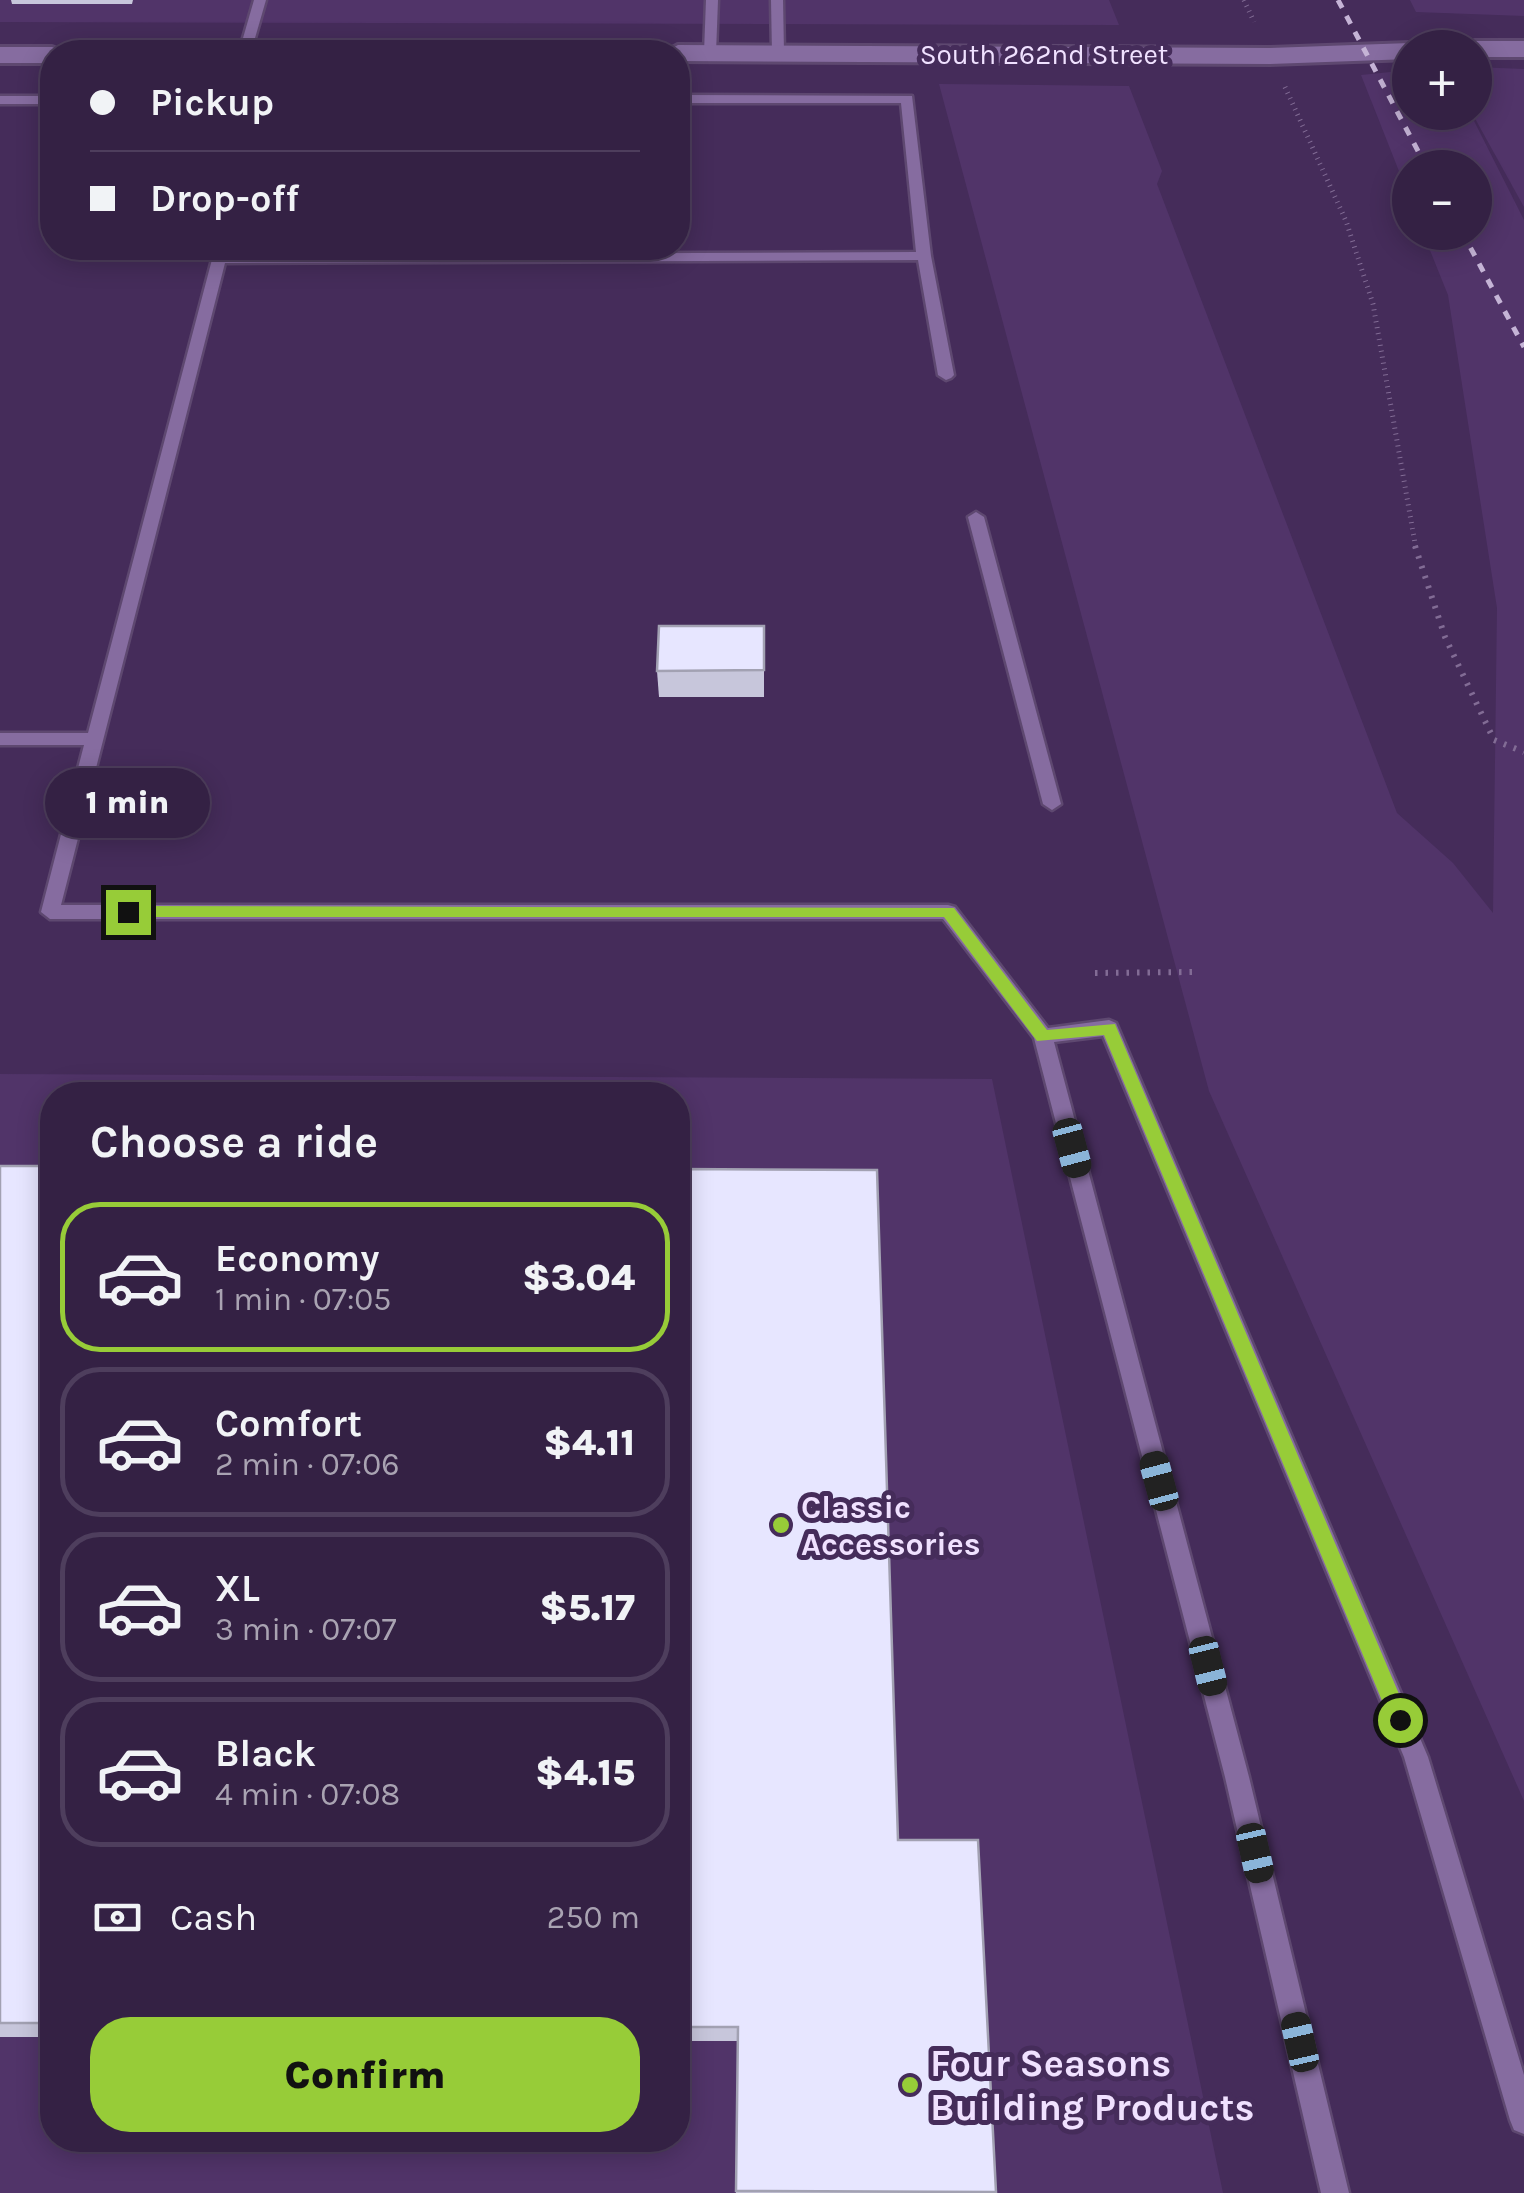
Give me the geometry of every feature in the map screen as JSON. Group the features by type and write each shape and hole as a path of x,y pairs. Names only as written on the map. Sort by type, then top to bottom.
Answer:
{"street":[{"path":"1492,49 1524,49"},
{"name":"South 262nd Street","path":"690,54 1270,56 1392,52"},
{"path":"0,55 40,55"}],"lane":[{"path":"248,40 260,0"},
{"path":"710,53 712,0"},
{"path":"777,0 778,53"},
{"path":"690,99 907,98 924,256 946,375"},
{"path":"0,100 40,100"},
{"path":"690,255 924,256"},
{"path":"218,260 50,912 948,912 1043,1036 1237,1778 1336,2193"},
{"path":"976,517 1052,804"},
{"path":"0,738 95,738"},
{"path":"1043,1036 1109,1028 1416,1757 1524,2120"}],"path":[{"path":"1244,0 1330,177 1360,258 1374,309 1412,532 1444,636 1494,740 1524,752"},
{"path":"1094,973 1192,972"}],"shaded area":[{"path":"0,0 1109,0 1119,25 0,22"},
{"path":"1410,0 1524,0 1524,16 1416,12"},
{"path":"1492,68 1524,69 1524,207 1481,130 1492,130"},
{"path":"1392,72 1392,130 1479,130 1489,150 1392,150 1392,153 1361,75"},
{"path":"939,84 1129,86 1162,171 1157,184 1397,813 1453,863 1493,913 1497,608 1448,295 1430,250 1492,250 1492,157 1524,220 1524,1801 1209,1091"},
{"path":"0,1074 992,1079 1223,2193 0,2193"}],"building":[{"path":"659,626 764,626 764,670 657,671"},
{"path":"0,1166 40,1166 40,2023 0,2023"},
{"name":"Classic Accessories","path":"690,1169 877,1170 898,1840 978,1840 996,2192 736,2191 738,2027 690,2027"}],"railway":[{"path":"1338,0 1417,150"},
{"path":"1472,250 1524,347"}],"place":[{"name":"Classic Accessories","path":"781,1525"},
{"name":"Four Seasons Building Products","path":"910,2085"}],"route":[{"path":"128,912 948,912 1043,1036 1109,1028 1400,1720"}]}
